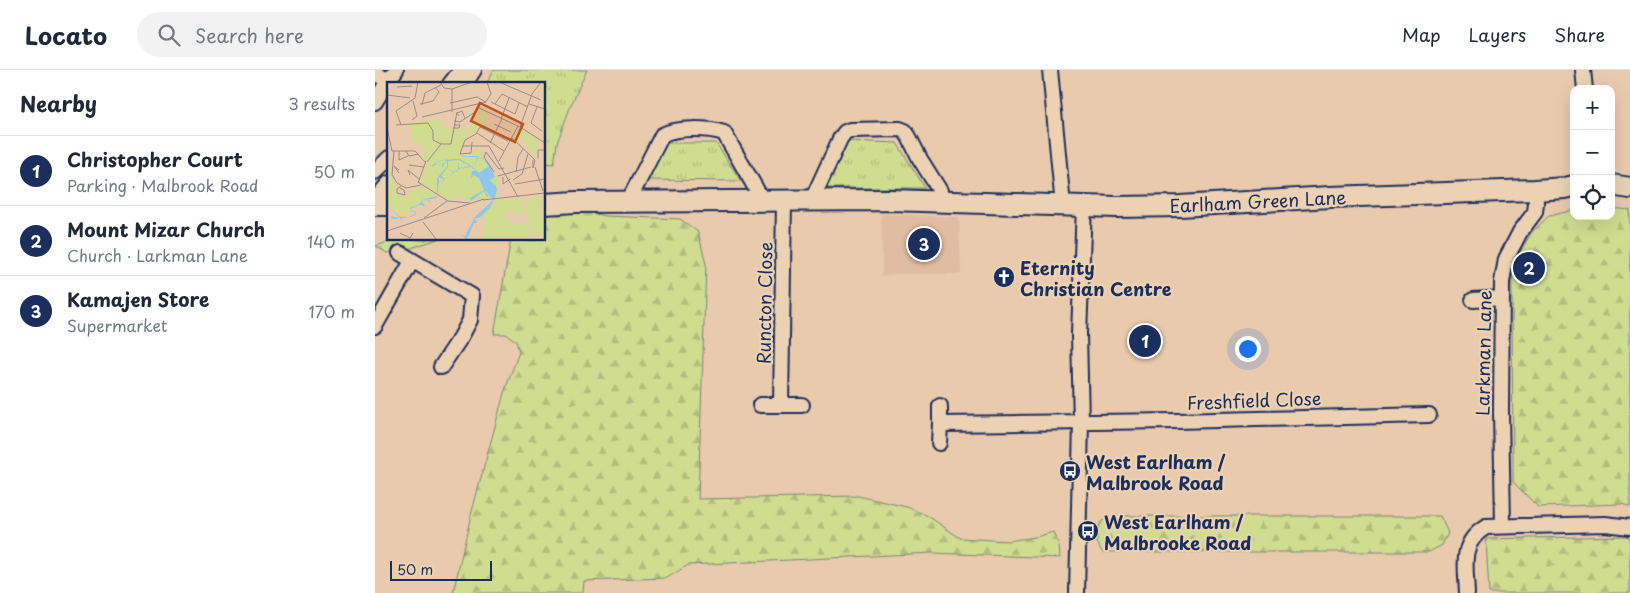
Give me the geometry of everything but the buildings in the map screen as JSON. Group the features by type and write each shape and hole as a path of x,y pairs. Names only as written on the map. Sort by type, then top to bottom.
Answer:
{"street":[{"path":"452,82 461,70"},
{"path":"466,82 474,70"},
{"path":"1050,70 1063,206"},
{"path":"1583,70 1585,85"},
{"path":"375,73 392,76"},
{"path":"375,102 387,84"},
{"path":"812,200 845,132 850,130 900,129 905,131 909,137 940,191 941,201"},
{"path":"628,202 662,135 669,131 694,130 717,130 724,133 763,201"},
{"path":"375,172 387,160"},
{"path":"375,199 387,185"},
{"path":"1615,186 1630,188"},
{"name":"Earlham Green Lane","path":"545,204 812,200 941,201 1063,206 1180,206 1331,197 1535,190 1570,187"},
{"name":"Larkman Lane","path":"1503,525 1502,298 1506,259 1520,232 1535,212 1535,190"},
{"name":"Runcton Close","path":"781,405 783,201"},
{"path":"1077,593 1081,423 1079,334 1084,206"},
{"path":"400,253 472,296 470,320 441,367"},
{"path":"375,326 413,261"},
{"path":"1473,300 1502,298"},
{"path":"760,405 802,405"},
{"path":"939,443 940,406"},
{"name":"Freshfield Close","path":"939,424 1081,423 1429,414"},
{"path":"1467,593 1466,551 1473,536 1485,527 1503,525 1605,524 1630,527"}],"shaded area":[{"path":"881,214 959,217 961,274 895,274 882,276"}],"green space":[{"path":"494,70 587,70 557,143 554,164 545,163 545,82 487,82"},
{"path":"846,141 897,143 925,188 825,188"},
{"path":"665,143 716,143 741,181 643,180"},
{"path":"1615,208 1630,210 1630,507 1622,504 1538,507 1513,482 1512,281 1516,259 1532,232 1549,216 1570,211 1570,220 1615,220"},
{"path":"570,209 605,216 680,219 698,232 706,264 698,499 858,496 907,507 928,516 960,538 1007,541 1036,537 1053,532 1059,545 1060,558 932,553 688,565 667,578 584,581 583,593 453,593 471,515 504,393 519,352 516,341 506,334 494,334 511,240 545,240 545,214"},
{"path":"394,240 435,240 408,249 387,253 376,246"},
{"path":"1118,516 1440,516 1448,533 1442,545 1429,552 1102,552 1097,542 1097,528 1102,521"},
{"path":"1626,536 1630,538 1630,593 1489,593 1486,539"}],"place":[{"name":"Kamajen Store","path":"924,244"},
{"name":"Mount Mizar Church","path":"1529,268"},
{"name":"Eternity Christian Centre","path":"1004,277"},
{"name":"Christopher Court","path":"1145,341"},
{"name":"West Earlham / Malbrook Road","path":"1070,471"},
{"name":"West Earlham / Malbrooke Road","path":"1088,531"}]}
